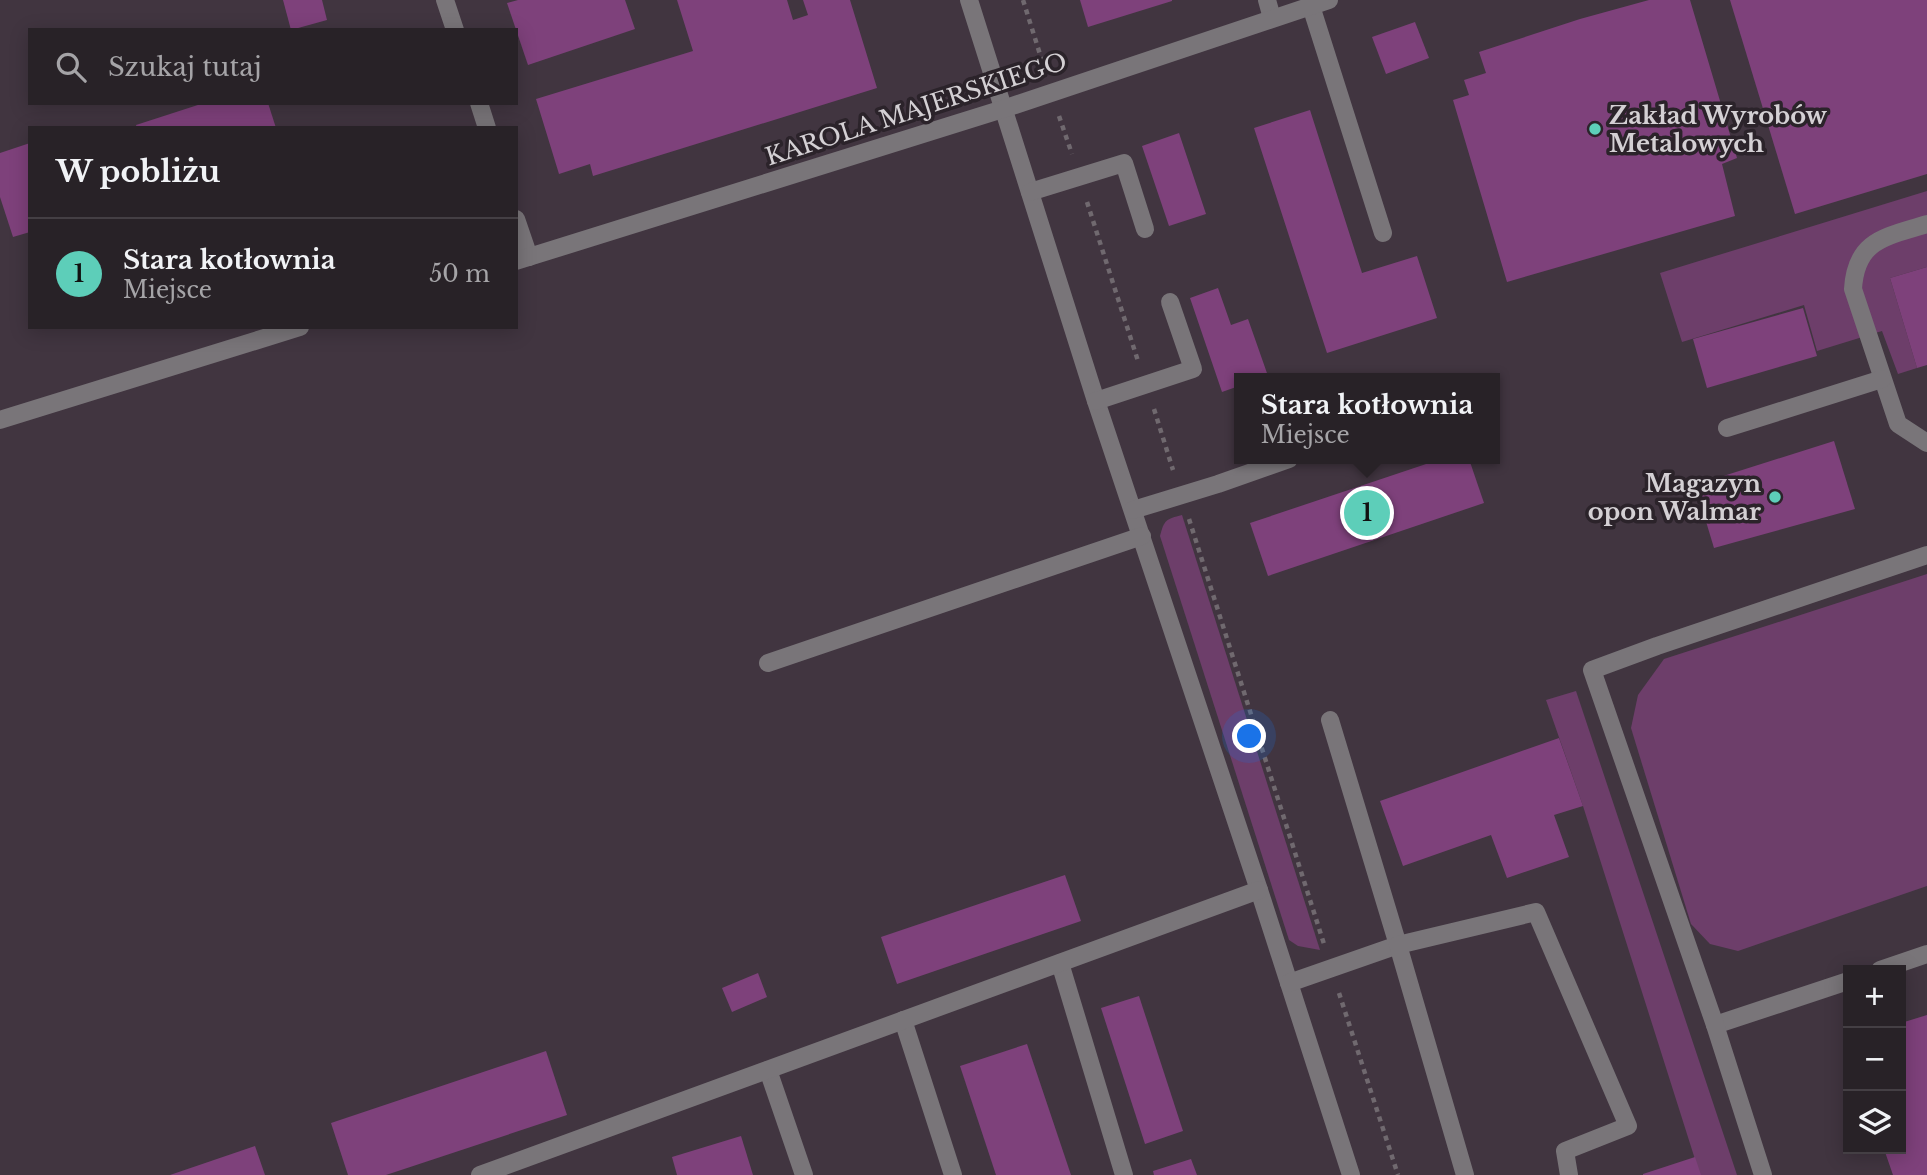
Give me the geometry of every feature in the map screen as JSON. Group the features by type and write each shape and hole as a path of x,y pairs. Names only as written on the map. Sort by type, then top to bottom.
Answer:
{"street":[{"path":"445,0 454,28"},
{"path":"969,0 1096,401 1351,1175"},
{"path":"1267,0 1272,18"},
{"name":"KAROLA MAJERSKIEGO","path":"522,259 1003,109 1329,0"},
{"path":"1311,6 1383,233"},
{"path":"480,105 486,126"},
{"path":"1030,192 1124,163 1145,229"},
{"path":"1927,224 1879,240 1866,250 1858,261 1853,289 1898,424 1927,443"},
{"path":"518,232 522,259"},
{"path":"1096,401 1193,369 1170,302"},
{"path":"0,420 291,329"},
{"path":"1727,428 1882,379"},
{"path":"1133,510 1274,464"},
{"path":"768,663 1142,536"},
{"path":"1763,1175 1716,1026 1592,670 1927,555"},
{"path":"1330,720 1465,1175"},
{"path":"480,1175 1259,890"},
{"path":"1289,983 1398,945 1536,912 1629,1126 1565,1152 1569,1175"},
{"path":"1895,965 1927,954"},
{"path":"1060,963 1124,1175"},
{"path":"1716,1026 1843,983"},
{"path":"903,1020 953,1175"},
{"path":"768,1070 804,1175"}],"path":[{"path":"1023,0 1398,1175"}],"shaded area":[{"path":"0,0 1927,0 1927,1175 0,1175"},
{"path":"1927,191 1927,267 1890,278 1917,368 1898,374 1882,331 1817,351 1804,305 1682,342 1660,273"},
{"path":"1182,515 1320,950 1298,946 1289,940 1160,536 1166,521"},
{"path":"1927,574 1927,886 1738,951 1710,944 1691,924 1631,728 1638,695 1664,659"},
{"path":"1576,691 1737,1175 1700,1175 1583,806 1546,700"}],"building":[{"path":"283,0 322,0 327,20 290,28"},
{"path":"518,0 625,0 635,29 528,65 518,28 515,28 507,3"},
{"path":"677,0 787,0 793,20 808,15 803,0 850,0 877,88 593,176 590,164 559,174 536,99 693,51"},
{"path":"1080,0 1172,0 1172,1 1088,27"},
{"name":"Zakład Wyrobów Metalowych","path":"1649,0 1690,0 1737,158 1722,164 1735,216 1507,282 1453,100 1469,95 1464,80 1486,73 1479,52"},
{"name":"Zakład Wyrobów Metalowych","path":"1730,0 1927,0 1927,174 1795,214"},
{"path":"1415,22 1429,58 1386,74 1372,37"},
{"path":"198,105 269,105 275,126 136,126"},
{"path":"1310,110 1362,273 1417,256 1437,318 1327,353 1254,128"},
{"path":"1179,133 1206,214 1169,226 1142,146"},
{"path":"28,144 28,233 13,237 0,197 0,153"},
{"path":"1927,267 1927,365 1917,368 1890,278"},
{"path":"1218,288 1231,325 1248,319 1267,373 1234,373 1234,388 1222,392 1190,298"},
{"path":"1803,308 1817,356 1707,388 1693,339"},
{"name":"Magazyn opon Walmar","path":"1834,441 1855,509 1714,548 1695,485"},
{"path":"1426,464 1471,464 1484,503 1268,576 1250,523"},
{"path":"1559,738 1583,806 1554,815 1569,857 1507,878 1491,835 1403,866 1380,801"},
{"path":"1065,875 1081,921 897,984 881,937"},
{"path":"758,973 767,997 732,1012 722,988"},
{"path":"1139,996 1183,1131 1145,1144 1101,1008"},
{"path":"1927,1015 1927,1175 1893,1175 1886,1154 1906,1154 1906,1021"},
{"path":"1027,1044 1071,1175 996,1175 960,1066"},
{"path":"546,1051 567,1115 386,1175 348,1175 331,1123"},
{"path":"741,1136 753,1175 677,1175 672,1157"},
{"path":"255,1146 265,1175 170,1175"},
{"path":"1695,1157 1701,1175 1643,1175 1643,1174"},
{"path":"1191,1159 1197,1175 1154,1175 1153,1171"}],"place":[{"name":"Zakład Wyrobów Metalowych","path":"1595,129"},
{"name":"Magazyn opon Walmar","path":"1775,497"},
{"name":"Stara kotłownia","path":"1367,513"}]}
